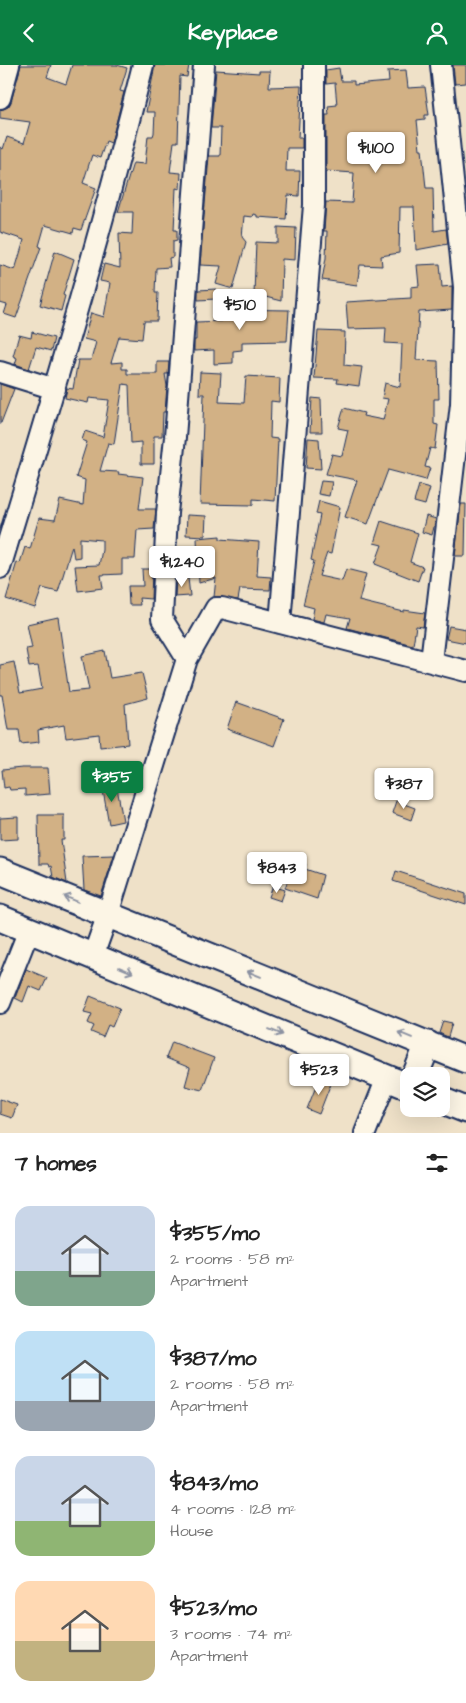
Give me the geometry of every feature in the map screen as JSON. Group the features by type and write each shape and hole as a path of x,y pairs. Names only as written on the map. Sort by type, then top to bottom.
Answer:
{"main road":[{"path":"0,871 466,1060"},
{"path":"0,918 398,1082"},
{"path":"419,1067 428,1044"},
{"path":"450,1104 466,1110"}],"street":[{"path":"0,98 9,65"},
{"path":"0,568 55,389 112,189 143,65"},
{"path":"187,659 162,619 167,513 176,437 204,65"},
{"path":"280,623 314,205 314,65"},
{"path":"431,661 461,404 464,287 441,65"},
{"path":"0,372 55,389"},
{"path":"93,956 108,914 187,659 216,608 466,671"},
{"path":"0,1003 29,930"},
{"path":"365,1133 398,1082"}],"building":[{"path":"21,65 51,65 47,77 66,84 72,65 117,65 127,68 120,91 124,92 111,143 106,141 100,158 92,155 83,183 96,188 81,230 74,228 73,233 45,225 39,246 41,247 16,318 4,314 7,305 0,303 0,265 15,270 24,240 0,232 0,147 3,149 7,137 24,143 30,122 0,118 0,110 8,107 11,102"},
{"path":"155,65 189,65 187,77 180,76 178,142 174,142 170,172 181,173 180,189 176,188 174,230 177,230 177,240 173,241 173,257 169,258 170,267 156,268 155,293 158,293 157,321 144,321 142,339 119,337 111,363 122,362 122,369 127,369 127,374 157,374 157,362 169,362 168,374 165,374 167,386 162,436 154,436 154,464 141,464 141,442 131,443 129,385 123,384 114,444 108,443 100,471 119,472 118,474 143,477 139,509 156,509 154,529 137,530 135,559 122,559 122,574 101,575 103,588 78,591 75,566 99,565 102,550 102,540 80,538 80,557 74,558 72,546 58,592 42,588 35,608 6,599 17,562 20,563 25,547 30,549 39,518 55,520 60,500 83,505 85,480 76,477 87,442 82,440 85,431 103,437 109,400 89,398 88,403 65,398 67,388 73,389 78,360 91,360 96,342 84,339 91,313 104,317 110,283 100,281 104,264 120,268 119,233 132,234 133,212 118,212 133,163 145,164 148,136 153,136 154,133 155,112 146,112"},
{"path":"453,65 466,65 466,83 455,84"},
{"path":"339,68 341,81 354,81 354,85 389,82 388,71 406,70 408,88 425,87 429,115 425,115 425,119 417,120 420,149 422,149 426,188 433,188 434,231 446,229 448,244 416,250 414,207 400,207 399,253 381,256 382,266 360,265 357,285 322,280 326,258 327,231 324,231 326,202 352,203 354,173 326,171 326,115 329,115 328,106 337,105 335,83 326,84 326,70"},
{"path":"216,70 259,73 259,71 270,71 269,87 301,86 298,138 302,138 302,148 287,148 286,171 300,171 299,196 288,195 286,219 257,217 257,215 253,214 252,217 244,216 242,237 246,242 233,289 216,284 221,266 200,265 209,156 220,156 221,128 211,128"},
{"path":"278,227 296,228 295,260 282,259 281,301 254,294 256,242 278,243"},
{"path":"55,251 74,259 63,295 65,296 61,311 40,305"},
{"path":"440,264 442,287 452,286 452,310 419,312 416,360 438,361 439,399 434,399 434,424 438,425 435,449 430,448 425,467 430,468 426,480 388,470 368,524 345,517 357,480 326,474 332,454 342,456 348,430 338,428 344,408 364,413 363,416 383,420 388,399 382,398 385,383 400,387 402,344 385,343 386,328 348,329 346,302 411,298 411,287 419,286 417,265"},
{"path":"216,289 216,299 198,300 198,290"},
{"path":"222,309 289,310 287,341 242,342 242,350 233,351 233,363 214,364 214,350 194,351 196,322 222,321"},
{"path":"318,331 345,332 344,365 362,367 359,386 337,383 338,379 314,378"},
{"path":"32,332 54,338 51,351 36,347 29,369 15,364 17,358 13,356 19,335 31,338"},
{"path":"200,372 221,373 219,402 244,403 246,376 280,378 279,402 271,401 270,438 278,439 275,501 253,499 253,505 200,504 204,394 199,394"},
{"path":"0,384 14,389 1,423 0,423"},
{"path":"312,398 321,399 322,432 310,432"},
{"path":"308,438 319,439 321,469 306,468"},
{"path":"321,481 332,482 329,496 318,494"},
{"path":"419,485 430,488 425,505 414,502"},
{"path":"319,501 340,507 331,554 327,553 319,576 342,581 346,569 366,574 359,601 404,612 404,610 425,613 423,627 416,626 413,645 347,628 350,618 326,614 324,622 312,619 314,608 303,605 314,561 311,560 320,515 316,514"},
{"path":"461,504 466,504 465,556 455,556"},
{"path":"187,515 206,516 205,536 186,535"},
{"path":"426,516 436,519 432,535 422,532"},
{"path":"381,521 418,533 410,562 423,567 418,581 375,564 382,545 374,543"},
{"path":"220,536 220,539 259,542 257,576 271,577 270,590 240,589 238,600 214,597 216,578 199,583 197,538"},
{"path":"142,569 152,569 151,599 139,598 140,605 129,605 128,586 143,586"},
{"path":"188,578 190,596 175,597 176,579"},
{"path":"58,617 69,692 89,690 82,656 105,651 110,678 142,673 148,698 125,704 128,744 100,747 99,734 66,738 64,725 38,730 39,742 21,744 19,730 8,730 2,695 0,695 0,665 14,662 20,693 42,689 38,666 29,667 26,649 32,648 27,624"},
{"path":"449,626 466,629 466,643 446,639"},
{"path":"236,702 284,719 274,746 227,729"},
{"path":"48,768 50,794 25,796 25,789 10,790 9,787 4,788 2,770"},
{"path":"116,782 123,821 109,824 102,785"},
{"path":"396,801 415,808 411,820 392,813"},
{"path":"38,815 64,815 64,840 61,840 67,883 53,877 51,866 39,864"},
{"path":"18,817 18,839 0,840 0,818"},
{"path":"114,855 101,896 84,890 82,856"},
{"path":"295,860 306,864 305,869 323,875 317,899 285,888"},
{"path":"396,871 466,894 466,905 393,881"},
{"path":"273,886 285,890 281,901 269,897"},
{"path":"26,969 47,978 41,991 29,986 23,1002 15,998"},
{"path":"90,996 120,1008 112,1027 108,1025 103,1037 91,1032 94,1026 88,1023 92,1014 84,1012"},
{"path":"443,1021 452,1023 448,1037 439,1033"},
{"path":"172,1042 214,1058 202,1090 185,1086 190,1068 166,1058"},
{"path":"319,1079 331,1083 319,1114 307,1109"},
{"path":"0,1099 17,1105 12,1118 0,1114"}]}
